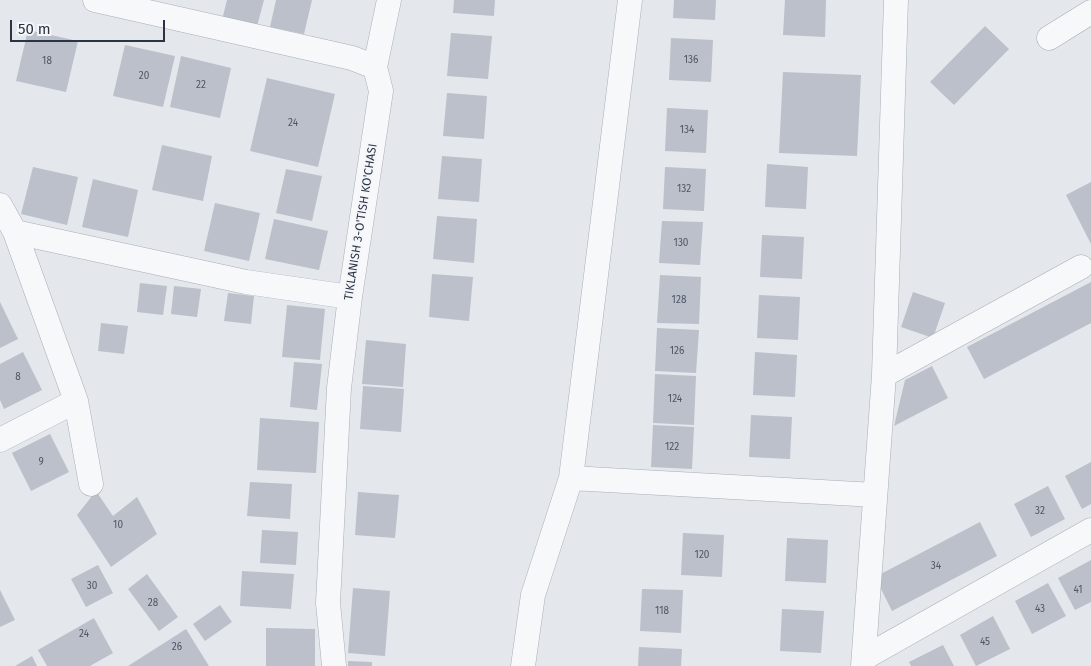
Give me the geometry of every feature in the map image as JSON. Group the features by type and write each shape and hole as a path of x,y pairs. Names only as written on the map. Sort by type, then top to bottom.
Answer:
{"street":[{"path":"95,0 141,5 352,58 375,67 389,0"},
{"path":"523,666 533,595 571,478 630,0"},
{"path":"863,662 884,375 896,0"},
{"path":"1049,38 1091,12"},
{"name":"TIKLANISH 3-O'TISH KO'CHASI","path":"334,666 328,603 339,388 350,297 381,91 375,67"},
{"path":"0,205 15,232 76,401 91,484"},
{"path":"15,232 246,282 350,297"},
{"path":"884,375 1081,267"},
{"path":"0,440 76,401"},
{"path":"571,478 875,495"},
{"path":"863,662 1091,530"}],"building":[{"path":"227,0 264,0 256,30 222,20"},
{"path":"276,0 312,0 304,34 270,27"},
{"path":"454,0 495,0 494,16 453,13"},
{"path":"674,0 716,0 715,20 673,18"},
{"path":"785,0 826,0 825,37 783,35"},
{"path":"985,26 1009,49 954,105 930,82"},
{"path":"28,30 78,41 66,92 16,81"},
{"path":"451,33 492,36 488,79 447,76"},
{"path":"671,38 713,40 711,82 669,80"},
{"path":"125,45 175,56 163,107 113,96"},
{"path":"181,56 231,68 220,118 170,107"},
{"path":"783,72 861,75 857,156 779,153"},
{"path":"267,78 335,94 318,167 250,151"},
{"path":"447,93 487,96 484,139 443,136"},
{"path":"667,108 708,110 706,153 665,151"},
{"path":"162,145 212,156 203,201 152,190"},
{"path":"442,156 482,159 479,202 438,199"},
{"path":"767,164 808,167 806,209 765,207"},
{"path":"33,167 78,177 67,225 21,214"},
{"path":"665,167 706,169 704,211 663,209"},
{"path":"286,169 322,176 312,221 276,213"},
{"path":"93,179 138,190 128,237 82,227"},
{"path":"1091,182 1091,244 1066,195"},
{"path":"215,203 260,213 249,261 204,251"},
{"path":"437,216 477,219 474,263 433,259"},
{"path":"274,219 328,231 319,270 265,259"},
{"path":"662,221 703,222 700,265 659,263"},
{"path":"762,235 804,237 802,279 760,277"},
{"path":"432,274 473,277 469,321 429,317"},
{"path":"660,275 701,277 699,324 657,323"},
{"path":"1091,282 1091,323 984,379 967,347"},
{"path":"140,283 167,286 163,315 137,312"},
{"path":"174,286 201,289 197,317 171,314"},
{"path":"913,292 945,303 933,338 901,327"},
{"path":"228,293 254,296 251,324 224,321"},
{"path":"759,295 800,297 798,340 757,338"},
{"path":"0,302 18,339 0,348"},
{"path":"287,305 325,309 320,360 282,357"},
{"path":"101,323 128,326 124,354 98,351"},
{"path":"657,328 699,330 696,373 655,371"},
{"path":"366,340 406,344 403,387 362,384"},
{"path":"23,352 42,390 4,409 0,400 0,364"},
{"path":"755,352 797,355 795,397 753,395"},
{"path":"294,362 322,364 317,410 290,407"},
{"path":"932,366 948,398 894,426 905,380"},
{"path":"655,374 696,376 694,425 653,423"},
{"path":"363,386 404,389 401,432 360,429"},
{"path":"751,415 792,417 790,459 749,457"},
{"path":"260,418 319,422 316,473 257,470"},
{"path":"653,425 694,427 692,469 651,467"},
{"path":"50,434 69,472 31,491 12,453"},
{"path":"1091,462 1091,504 1082,509 1065,476"},
{"path":"250,482 292,484 290,519 247,516"},
{"path":"1048,486 1065,519 1031,537 1014,504"},
{"path":"96,491 113,516 137,497 157,534 111,567 77,515"},
{"path":"358,492 399,495 395,538 355,535"},
{"path":"980,522 997,556 892,611 875,577"},
{"path":"262,530 298,532 296,565 260,563"},
{"path":"683,533 724,535 722,577 681,575"},
{"path":"787,538 828,540 826,583 785,581"},
{"path":"1091,560 1091,602 1075,610 1058,578"},
{"path":"98,565 113,593 86,607 71,579"},
{"path":"242,571 294,574 291,609 240,606"},
{"path":"147,574 178,617 159,631 128,589"},
{"path":"1048,583 1066,616 1032,634 1015,601"},
{"path":"353,588 390,591 385,656 348,653"},
{"path":"642,589 683,590 681,633 640,631"},
{"path":"0,590 15,620 0,627"},
{"path":"220,605 232,622 205,641 193,624"},
{"path":"782,609 824,611 821,653 780,651"},
{"path":"993,616 1010,649 976,666 960,635"},
{"path":"94,618 113,653 90,666 47,666 38,650"},
{"path":"266,628 315,629 315,666 266,666"},
{"path":"186,629 209,666 128,666"},
{"path":"943,645 954,666 911,666 909,662"},
{"path":"639,647 682,649 681,666 638,666"},
{"path":"32,656 37,666 15,666"},
{"path":"348,661 372,662 372,666 348,666"}]}
